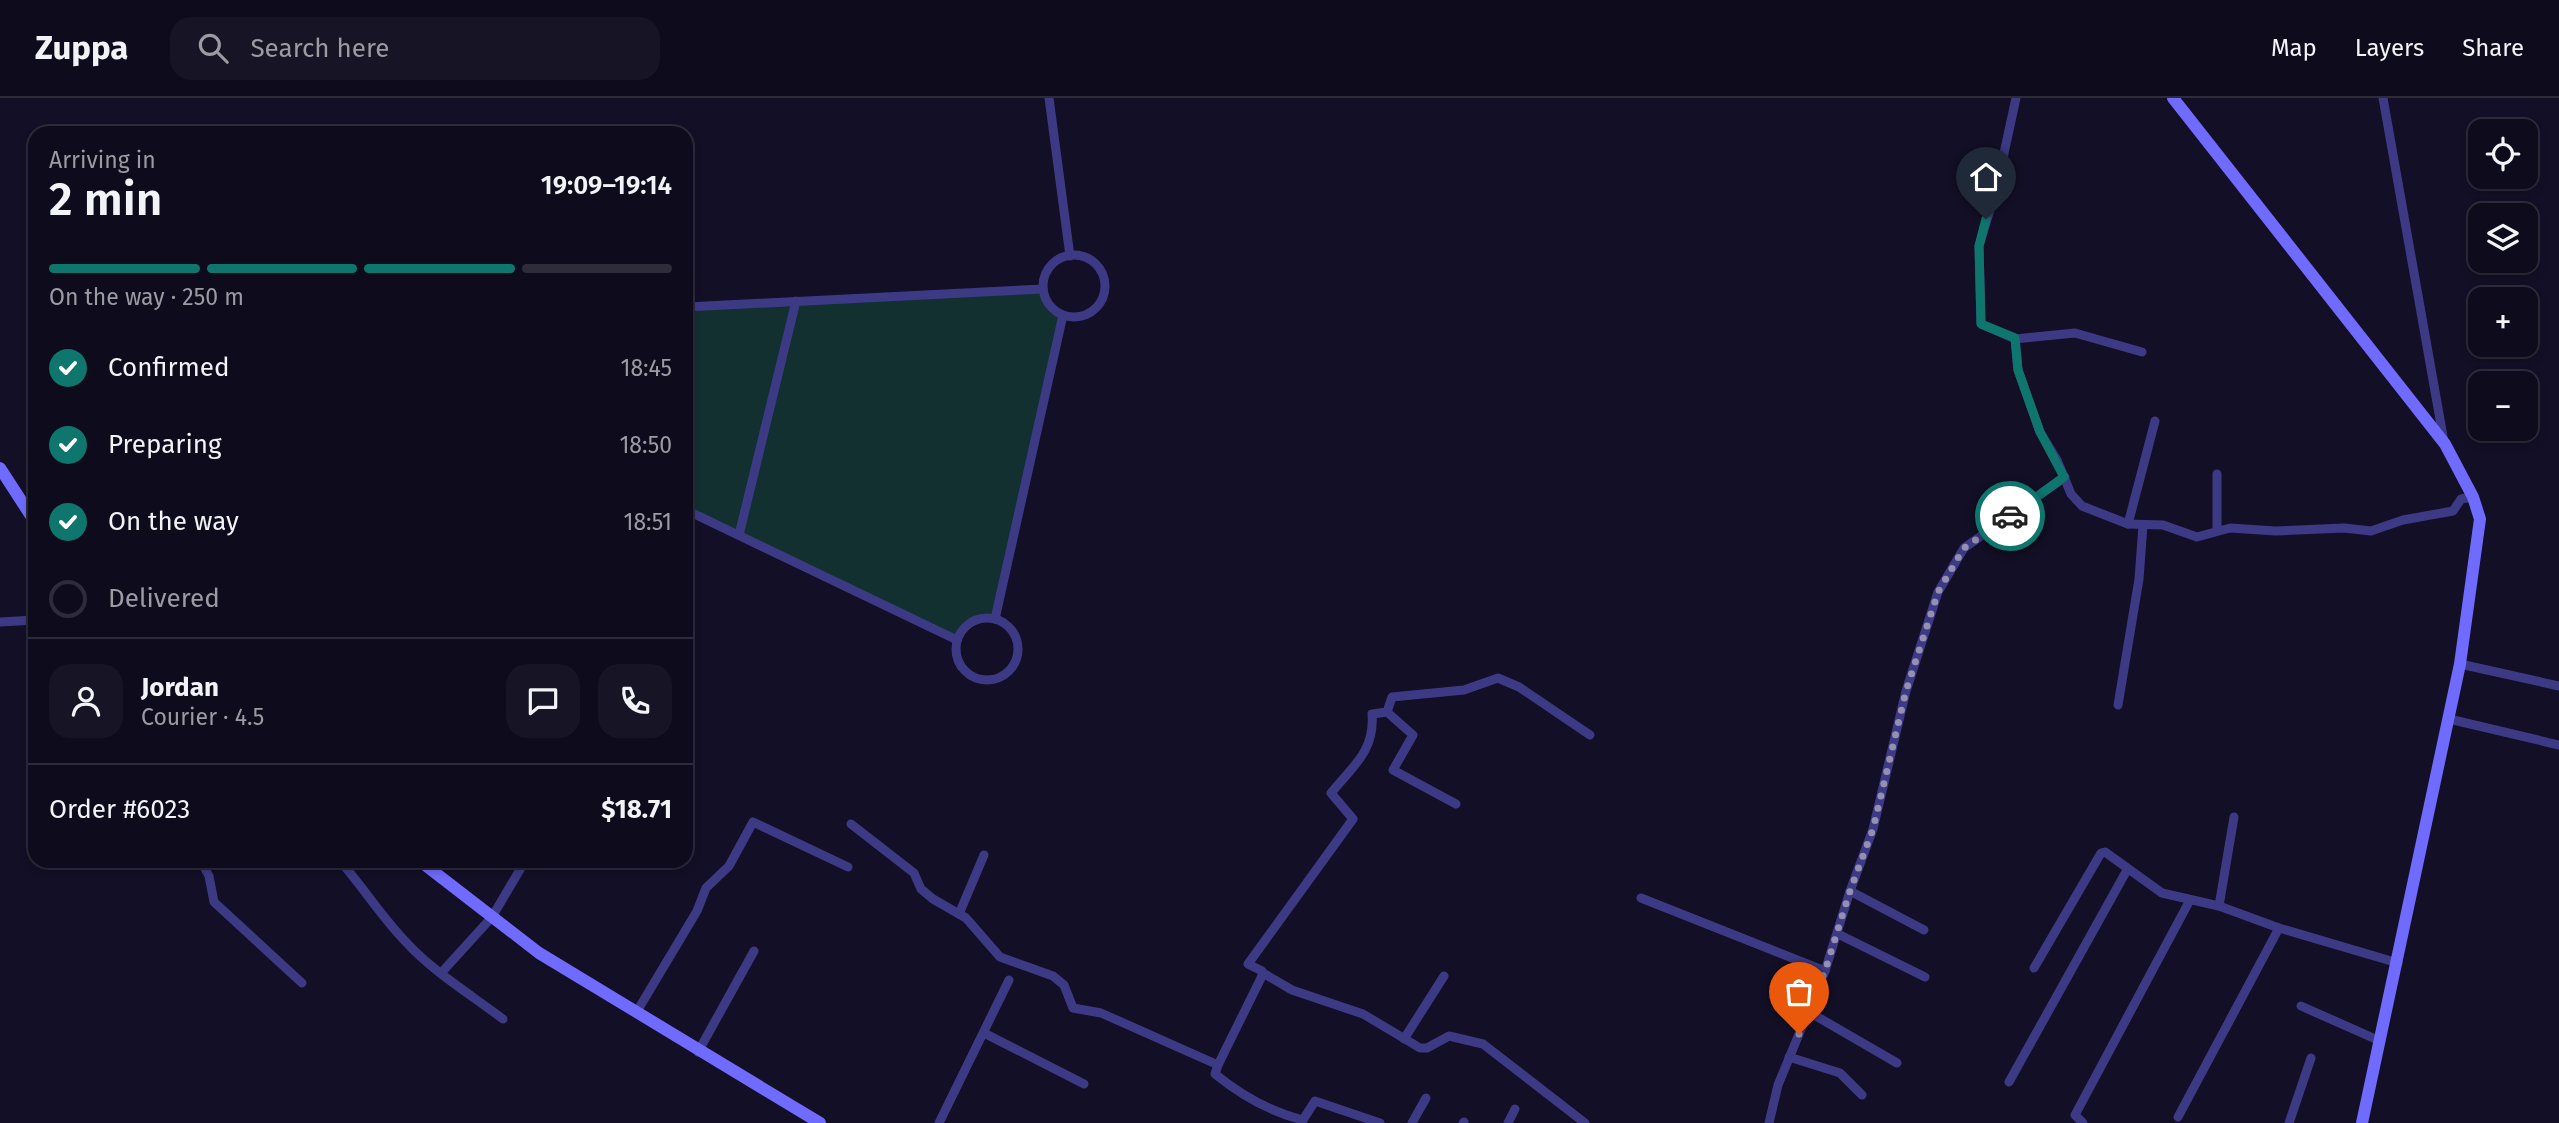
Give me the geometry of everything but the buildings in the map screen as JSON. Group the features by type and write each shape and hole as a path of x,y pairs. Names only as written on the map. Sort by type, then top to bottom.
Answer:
{"street":[{"path":"1049,98 1070,256"},
{"path":"2016,98 1996,190 1979,246 1981,324 2015,338 2075,334 2142,352"},
{"path":"2173,98 2445,444 2473,497 2480,519 2460,664 2362,1123"},
{"path":"2383,98 2445,444"},
{"path":"1070,256 1082,256 1101,271 1105,283 1104,295 1098,306 1088,314 1063,316 1046,300 1043,289 1050,268 1070,256"},
{"path":"693,307 1043,289"},
{"path":"739,535 796,301"},
{"path":"995,619 1063,316"},
{"path":"2015,338 2018,370 2040,432 2071,494 2082,506 2127,524 2163,525 2197,537 2230,528 2276,531 2344,528 2371,531 2403,520 2453,511 2461,499 2473,497"},
{"path":"2127,524 2155,421"},
{"path":"0,468 28,511"},
{"path":"2217,474 2217,531"},
{"path":"1769,1123 1789,1057 1825,971 1873,829 1906,691 1938,592 1964,548 2064,477"},
{"path":"693,513 957,640"},
{"path":"2118,705 2139,579 2143,525"},
{"path":"995,619 1014,633 1018,645 1017,657 1002,676 990,680 968,673 956,652 957,640 972,622 995,619"},
{"path":"0,622 28,620"},
{"path":"2460,664 2559,686"},
{"path":"1387,712 1392,697 1464,690 1499,678 1519,687 1590,735"},
{"path":"1456,804 1393,770 1413,735 1387,712 1372,714 1370,747 1331,793 1353,819 1248,964 1292,990 1363,1014 1420,1048 1427,1048 1449,1036 1483,1044 1586,1123"},
{"path":"2449,719 2559,745"},
{"path":"2219,906 2234,817"},
{"path":"636,1013 697,911 706,888 729,866 753,822 848,867"},
{"path":"851,824 914,873 927,894 977,929 1000,957 1053,976 1064,985 1073,1008 1101,1013 1218,1065"},
{"path":"2034,968 2101,853 2105,852 2162,893 2219,906 2279,928 2398,963"},
{"path":"959,914 984,855"},
{"path":"205,868 214,902 302,982"},
{"path":"347,868 406,943 503,1019"},
{"path":"429,868 539,953 698,1052 820,1123"},
{"path":"442,972 492,917 521,868"},
{"path":"2009,1082 2127,870"},
{"path":"1850,891 1924,930"},
{"path":"1641,898 1825,971"},
{"path":"2083,1123 2075,1115 2189,900"},
{"path":"2178,1117 2279,928"},
{"path":"1838,934 1925,976"},
{"path":"698,1052 754,951"},
{"path":"1263,973 1215,1074 1237,1091 1282,1115 1302,1122 1315,1101 1380,1123"},
{"path":"1404,1040 1444,976"},
{"path":"939,1123 1009,980"},
{"path":"2301,1006 2380,1041"},
{"path":"1809,1012 1897,1063"},
{"path":"984,1033 1084,1084"},
{"path":"1789,1057 1840,1073 1862,1096"},
{"path":"2289,1123 2311,1058"},
{"path":"1412,1123 1426,1098"},
{"path":"1508,1123 1514,1109"}],"green space":[{"path":"1043,289 1046,300 1063,315 995,619 972,622 957,640 693,513 693,307"}],"way so far":[{"path":"1799,1034 1825,971 1873,829 1906,691 1938,592 1964,548 2010,516"}],"route":[{"path":"1986,219 1979,246 1981,324 2015,338 2018,370 2040,432 2064,477 2010,516"}]}
